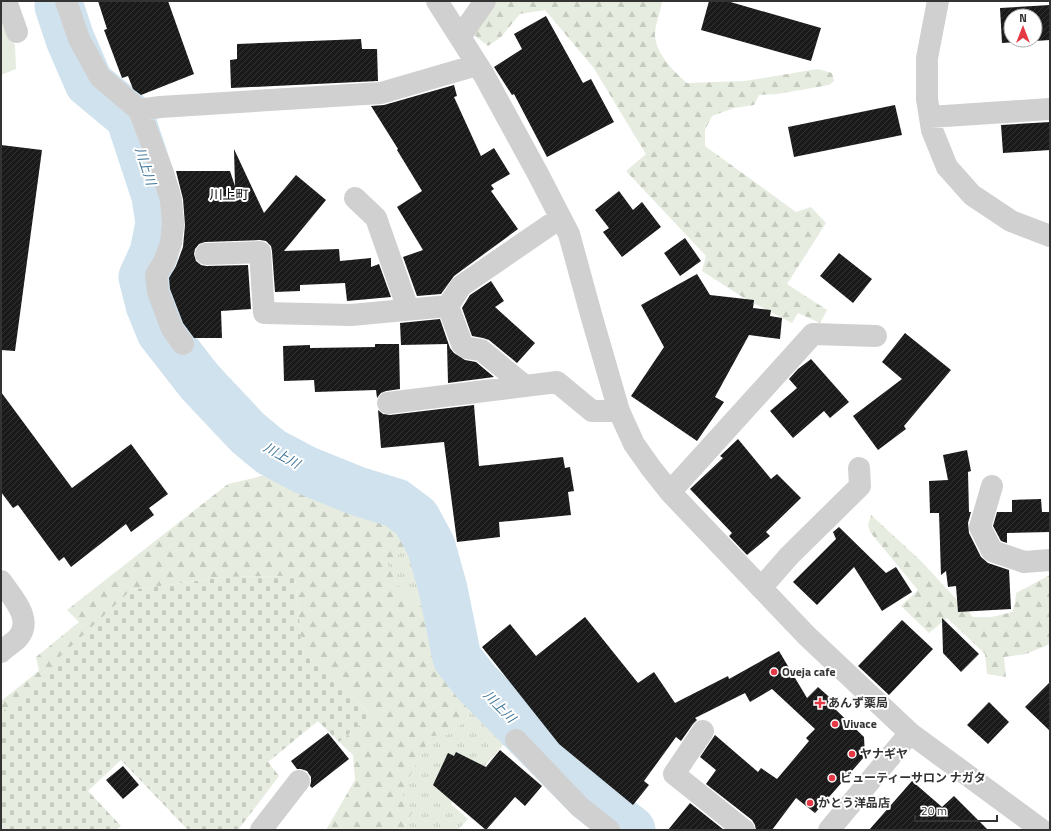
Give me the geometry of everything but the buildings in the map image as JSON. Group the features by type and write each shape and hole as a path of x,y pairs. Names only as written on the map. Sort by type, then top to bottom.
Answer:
{"street":[{"path":"6,1 17,32"},
{"path":"66,1 79,39 100,77 139,110 163,173 171,200 173,224 171,243 164,262 156,275 158,292 172,330 183,344"},
{"path":"437,1 477,65 538,174 569,234 619,412 634,444 651,468 670,492 807,636 910,733 1042,830"},
{"path":"460,37 486,1"},
{"path":"938,1 927,58 927,99 932,130 947,167 972,195 1011,221 1050,236"},
{"path":"139,110 160,107 381,93 477,65"},
{"path":"930,116 1050,110"},
{"path":"355,198 376,218 408,309"},
{"path":"448,306 461,286 560,218"},
{"path":"206,254 260,252 264,313 351,314 448,306"},
{"path":"448,306 462,344 467,348 481,350 525,386"},
{"path":"670,492 813,334 876,336"},
{"path":"388,403 557,382 592,411 619,412"},
{"path":"761,588 788,556 860,486 859,468"},
{"path":"992,486 980,527 992,552 1024,562 1050,560"},
{"path":"1,581 20,609 25,623 18,638 1,652"},
{"path":"703,731 674,774 744,830"},
{"path":"829,830 910,733"},
{"path":"516,740 579,806 609,830"},
{"path":"261,830 299,781"}],"green space":[{"path":"494,1 662,1 655,32 657,47 670,66 687,83 745,81 818,69 832,73 834,81 829,85 777,94 759,95 754,105 734,108 712,116 705,130 705,146 796,212 811,207 826,223 787,284 827,310 820,323 798,313 792,323 744,298 702,271 706,256 626,171 646,154 593,67 545,10 520,14 501,37 488,46 474,35"},
{"path":"1,8 15,46 16,69 1,75"},
{"path":"288,470 385,506 407,521 421,542 386,561 397,584 412,602 444,614 453,659 475,688 466,720 447,735 431,736 401,793 413,811 404,830 326,830 355,780 353,755 339,742 372,715 304,654 301,645 295,579 289,576 226,577 131,590 45,679 1,715 1,701 39,671 36,657 79,622 67,610 228,484"},
{"path":"871,515 921,561 973,617 992,617 1012,612 1015,604 1016,593 1050,575 1050,644 1026,654 1004,657 1006,677 987,674 985,654 947,618 929,633 901,606 918,590 870,532 868,525"},
{"path":"421,542 431,566 444,614 412,602 397,584 385,561"},
{"path":"289,576 295,579 301,645 304,654 372,715 339,742 318,721 268,762 279,776 238,830 188,830 121,760 88,791 121,826 116,830 1,830 1,713 45,679 53,668 52,664 131,590 226,577"},
{"path":"475,688 514,733 451,804 468,819 458,830 404,830 413,811 401,793 431,735 447,735 466,720"}],"waterway":[{"name":"川上川","path":"59,6 70,39 89,83 130,117 156,196 160,223 154,253 143,277 150,305 161,332 200,382 248,433 271,452 305,470 357,491 396,503 416,518 431,546 443,589 457,658 477,683 590,798 631,830"}],"place":[{"name":"Oveja cafe","path":"774,672"},
{"name":"あんず薬局","path":"820,703"},
{"name":"Vivace","path":"835,724"},
{"name":"ヤナギヤ","path":"852,754"},
{"name":"ビューティーサロン ナガタ","path":"832,778"},
{"name":"かとう洋品店","path":"810,803"}],"district":[{"name":"川上町","path":"229,194"}]}
